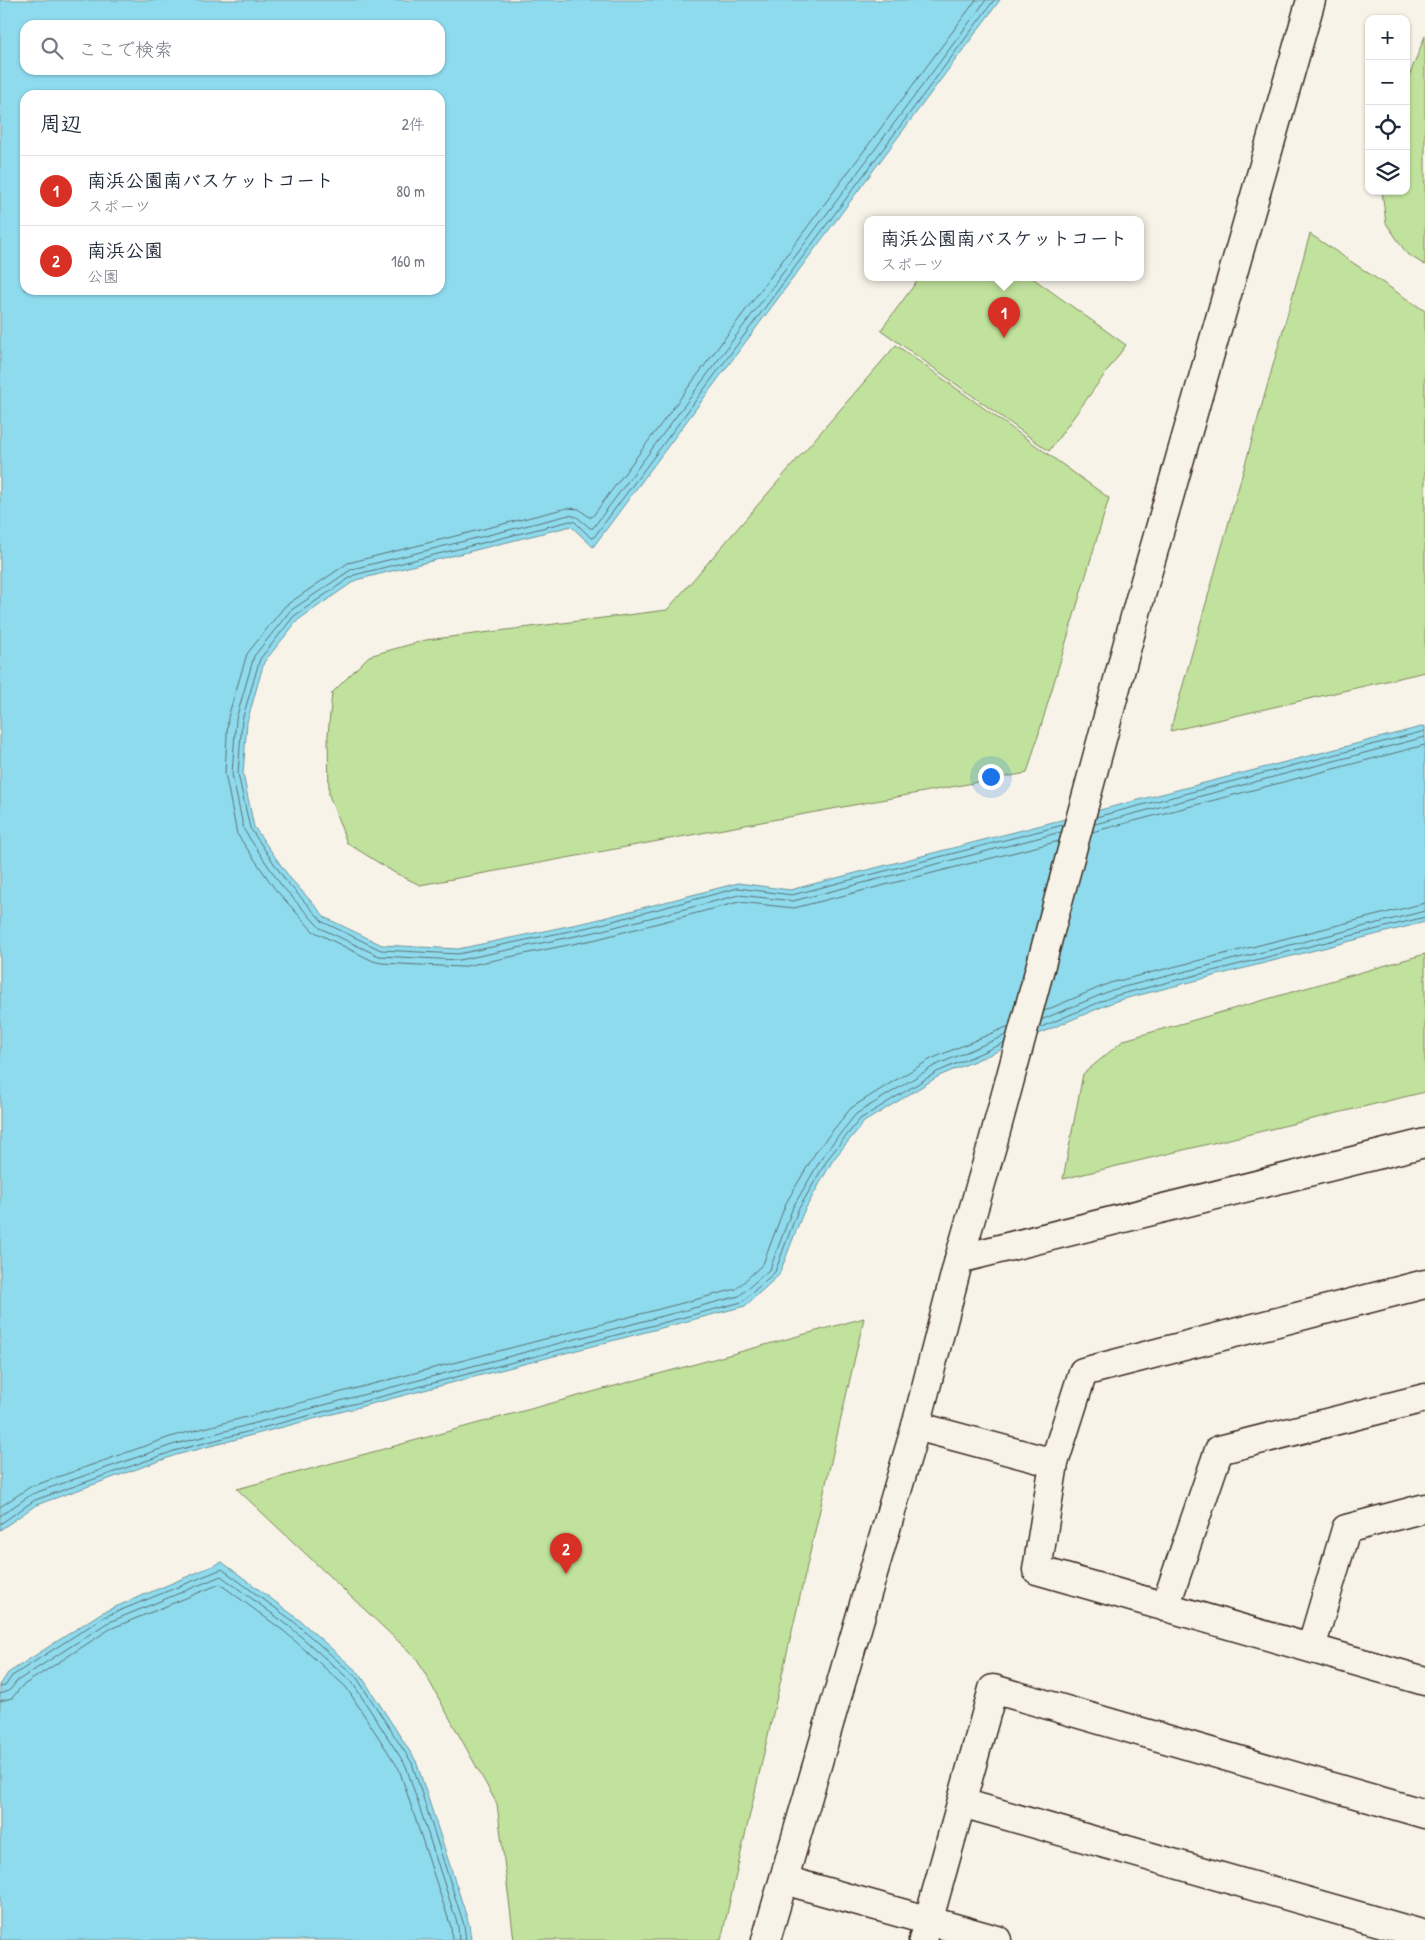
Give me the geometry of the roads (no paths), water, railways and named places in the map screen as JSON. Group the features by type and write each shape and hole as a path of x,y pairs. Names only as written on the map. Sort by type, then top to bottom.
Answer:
{"street":[{"path":"766,1940 916,1426 958,1259 994,1142 1139,602 1311,0"},
{"path":"958,1259 1425,1142"},
{"path":"1425,1284 1083,1372 1054,1463 1037,1570 1425,1681"},
{"path":"1166,1607 1219,1450 1425,1398"},
{"path":"916,1426 1054,1463"},
{"path":"1311,1648 1346,1528 1425,1508"},
{"path":"926,1931 993,1689 1425,1814"},
{"path":"962,1803 1425,1934"},
{"path":"784,1880 926,1931 997,1940"}],"water":[{"path":"0,0 1000,0 593,547 571,526 356,580 298,620 264,662 247,722 243,774 254,827 290,878 326,918 382,945 458,949 592,921 738,883 790,890 1425,726 1425,922 1116,1001 939,1076 864,1122 833,1160 803,1213 779,1275 745,1306 176,1455 36,1505 0,1530"},
{"path":"222,1562 297,1618 360,1674 416,1761 469,1924 471,1940 0,1940 0,1685 8,1673 101,1613"}],"place":[{"name":"南浜公園南バスケットコート","path":"1004,338"},
{"name":"南浜公園","path":"566,1574"}]}
